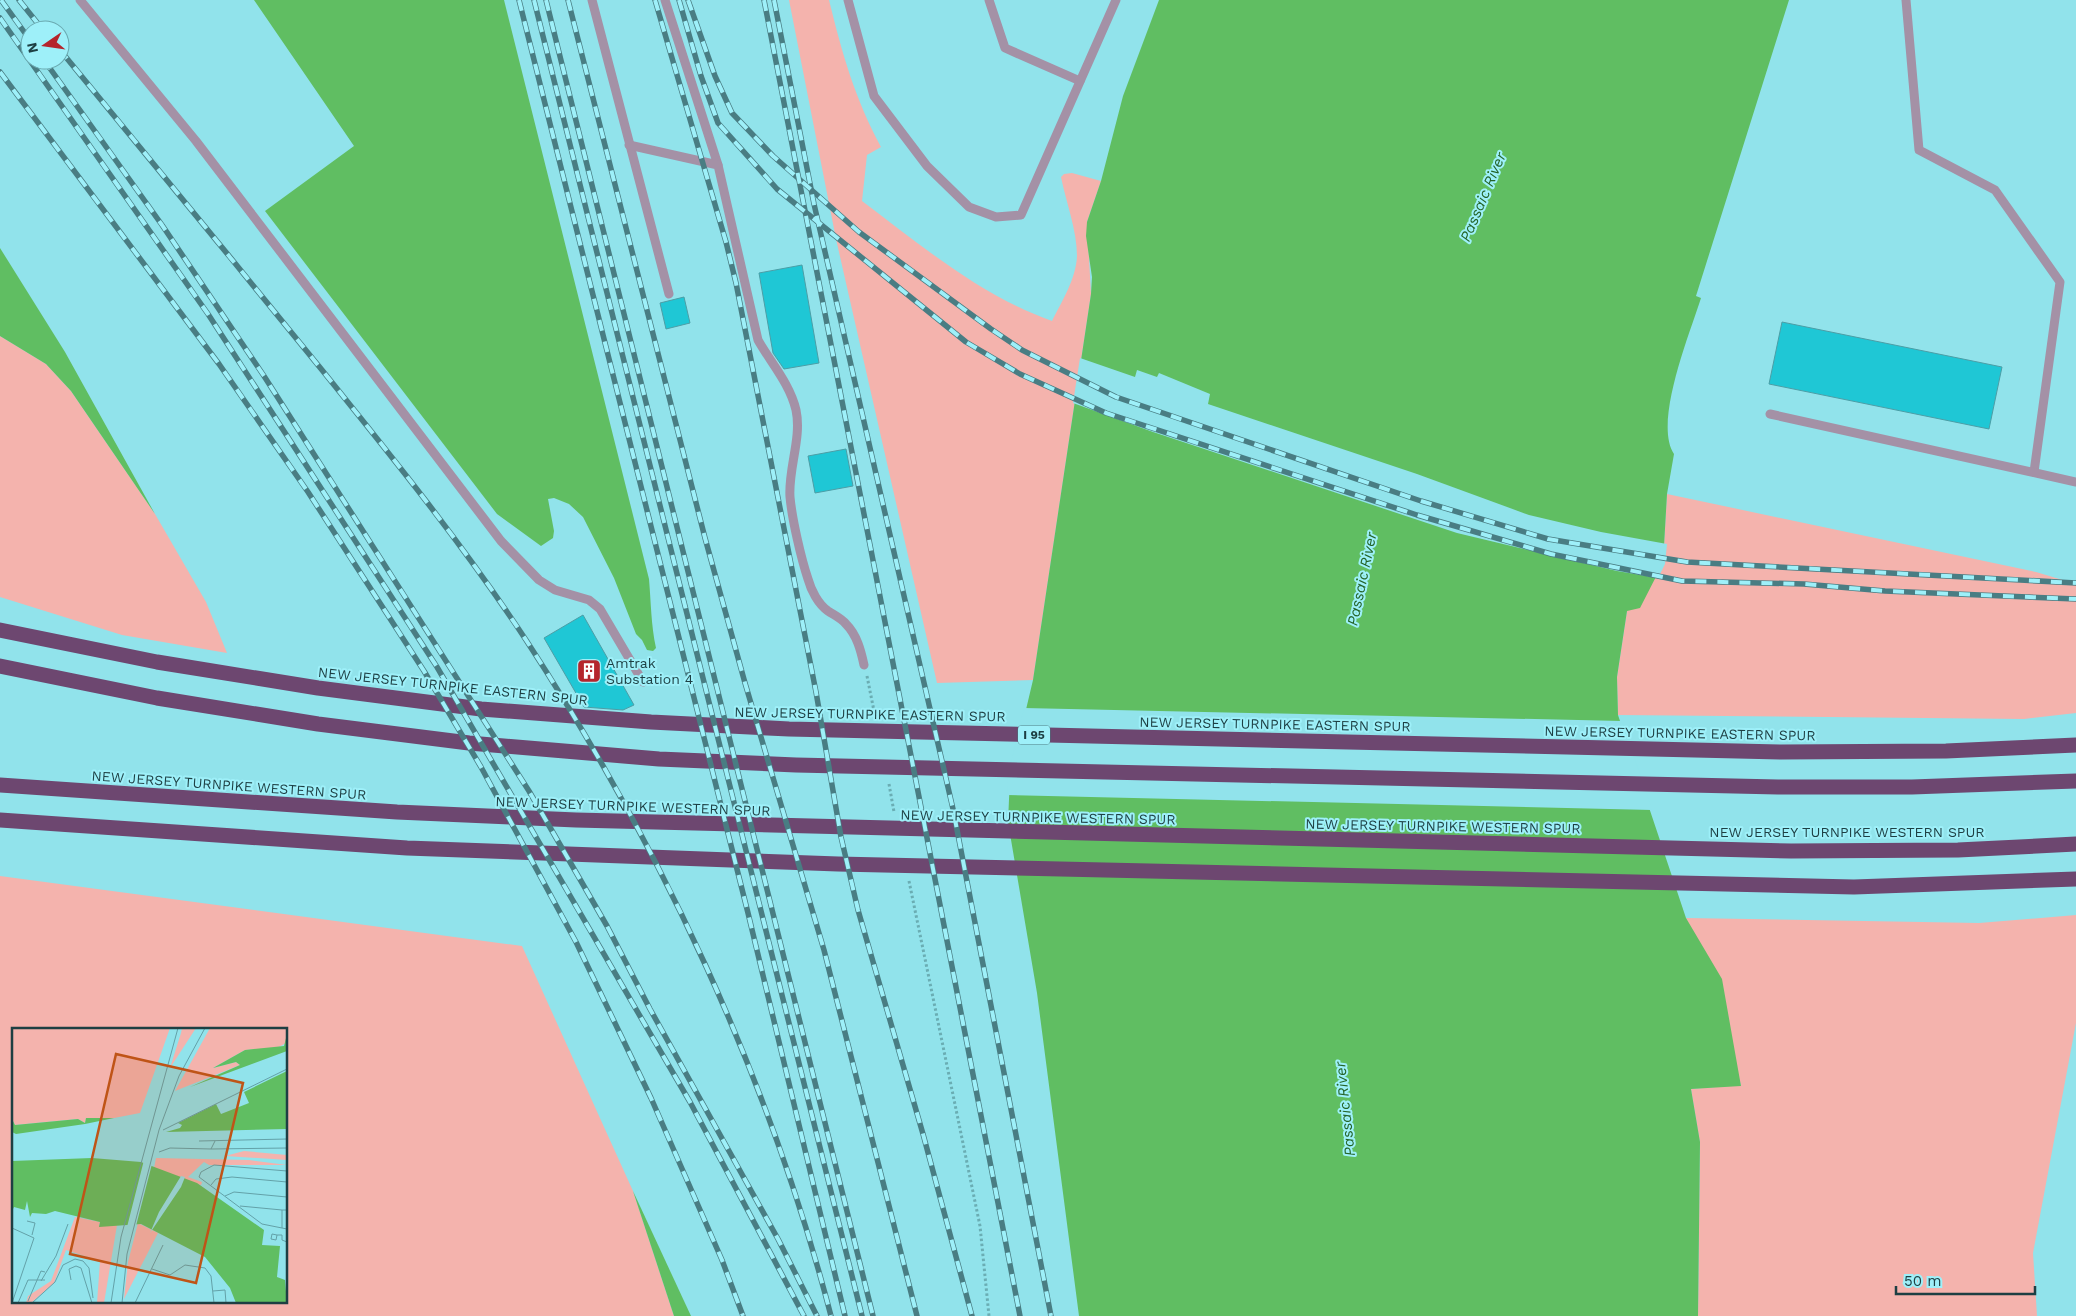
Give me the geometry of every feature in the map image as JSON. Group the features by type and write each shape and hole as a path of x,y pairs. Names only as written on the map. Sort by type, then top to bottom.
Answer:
{"highway":[{"name":"NEW JERSEY TURNPIKE EASTERN SPUR","path":"0,630 193,668 371,695 498,710 695,725 1781,752 1946,752 2076,745"},
{"path":"0,666 139,695 318,724 469,743 704,762 1787,787 1920,787 2076,781"},
{"name":"NEW JERSEY TURNPIKE WESTERN SPUR","path":"0,785 478,816 734,826 1808,851 1958,850 2076,844"},
{"path":"0,820 407,848 730,861 1854,887 2076,879"}],"lane":[{"path":"80,0 196,141 501,541 539,580 555,590 589,600 600,609 643,682"},
{"path":"592,0 669,294"},
{"path":"665,0 718,165 758,340 786,384 793,399 796,413 790,497 805,570 820,603 840,618 853,632 864,665"},
{"path":"848,0 874,96 927,166 969,207 996,217 1021,215 1116,0"},
{"path":"989,0 1005,48 1080,81"},
{"path":"1906,0 1919,150 1995,190 2060,282 2034,472"},
{"path":"629,145 718,165"},
{"path":"1770,414 2076,482"}],"path":[{"path":"864,665 876,724"},
{"path":"888,782 896,821"},
{"path":"908,880 980,1226 989,1316"}],"shaded area":[{"path":"789,0 829,0 850,75 881,147 867,155 862,201 930,252 1001,298 1026,311 1052,321 1071,281 1077,256 1073,226 1061,177 1064,174 1072,173 1101,181 1087,222 1091,294 1033,680 937,683 836,239"},
{"path":"0,336 46,364 71,391 155,514 206,602 227,653 122,635 0,597"},
{"path":"1667,494 2036,572 2076,584 2076,713 2024,719 1618,715 1617,677 1627,611 1663,563"},
{"path":"0,876 522,946 633,1191 674,1316 0,1316"},
{"path":"2076,915 2076,1023 2033,1253 2037,1316 1698,1316 1700,1143 1691,1089 1741,1085 1686,918 1979,923"}],"water":[{"path":"254,0 504,0 649,579 656,648 653,651 647,650 642,640 636,634 614,578 583,517 569,504 554,498 548,499 554,531 553,538 541,546 497,514 265,211 354,146"},
{"name":"Passaic River","path":"1159,0 1789,0 1696,296 1701,298 1682,355 1670,400 1669,440 1674,454 1667,494 1663,563 1640,608 1627,611 1617,677 1618,715 1686,918 1722,979 1741,1086 1691,1089 1700,1142 1698,1316 1079,1316 1037,993 1008,822 1010,777 1033,680 1091,294 1092,277 1086,236 1087,222 1101,181 1123,96"},
{"path":"0,248 65,352 155,514 71,391 46,364 0,336"},
{"path":"633,1191 691,1316 674,1316"}],"pier":[{"path":"1080,358 1135,377 1137,370 1157,377 1159,373 1210,394 1208,404 1417,474 1529,515 1601,532 1667,544 1665,564 1658,578 1617,571 1457,533 1153,432 1073,403"},
{"path":"1024,708 1622,721 1652,810 1007,795 1008,776"}],"building":[{"path":"802,265 819,363 784,369 773,353 759,273"},
{"path":"684,297 690,323 666,329 660,303"},
{"path":"1782,322 2002,367 1989,429 1769,384"},
{"path":"846,449 853,486 815,493 808,456"},
{"name":"Amtrak Substation 4","path":"583,615 634,705 623,710 584,707 544,638"}],"railway":[{"path":"1,0 20,26"},
{"path":"19,0 35,20"},
{"path":"519,0 748,913 845,1316"},
{"path":"534,0 862,1316"},
{"path":"546,0 873,1316"},
{"path":"568,0 705,538 745,683 824,950 917,1316"},
{"path":"655,0 726,242 736,283 816,692 841,837 858,910 923,1134 972,1316"},
{"path":"679,0 701,76 718,123 777,189 966,342 1020,374 1106,413 1417,515 1551,554 1682,581 1804,584 1885,591 2076,599"},
{"path":"688,0 715,76 732,113 773,156 859,232 991,329 1022,350 1116,397 1421,501 1548,539 1687,562 2076,583"},
{"path":"764,0 1020,1316"},
{"path":"774,0 814,204 953,809 1051,1316"},
{"path":"0,18 208,314 437,667 690,1102 804,1316"},
{"path":"70,62 322,370 427,503 478,571 526,640 575,719 622,799 665,882 706,966 743,1052 776,1139 806,1227 831,1316"},
{"path":"51,70 162,225 264,376 529,791 607,926 650,1009 778,1239 817,1316"},
{"path":"0,72 219,364 308,492 424,671 481,767 576,942 651,1098 722,1260 743,1316"}],"place":[{"name":"Amtrak Substation 4","path":"589,671"}]}
